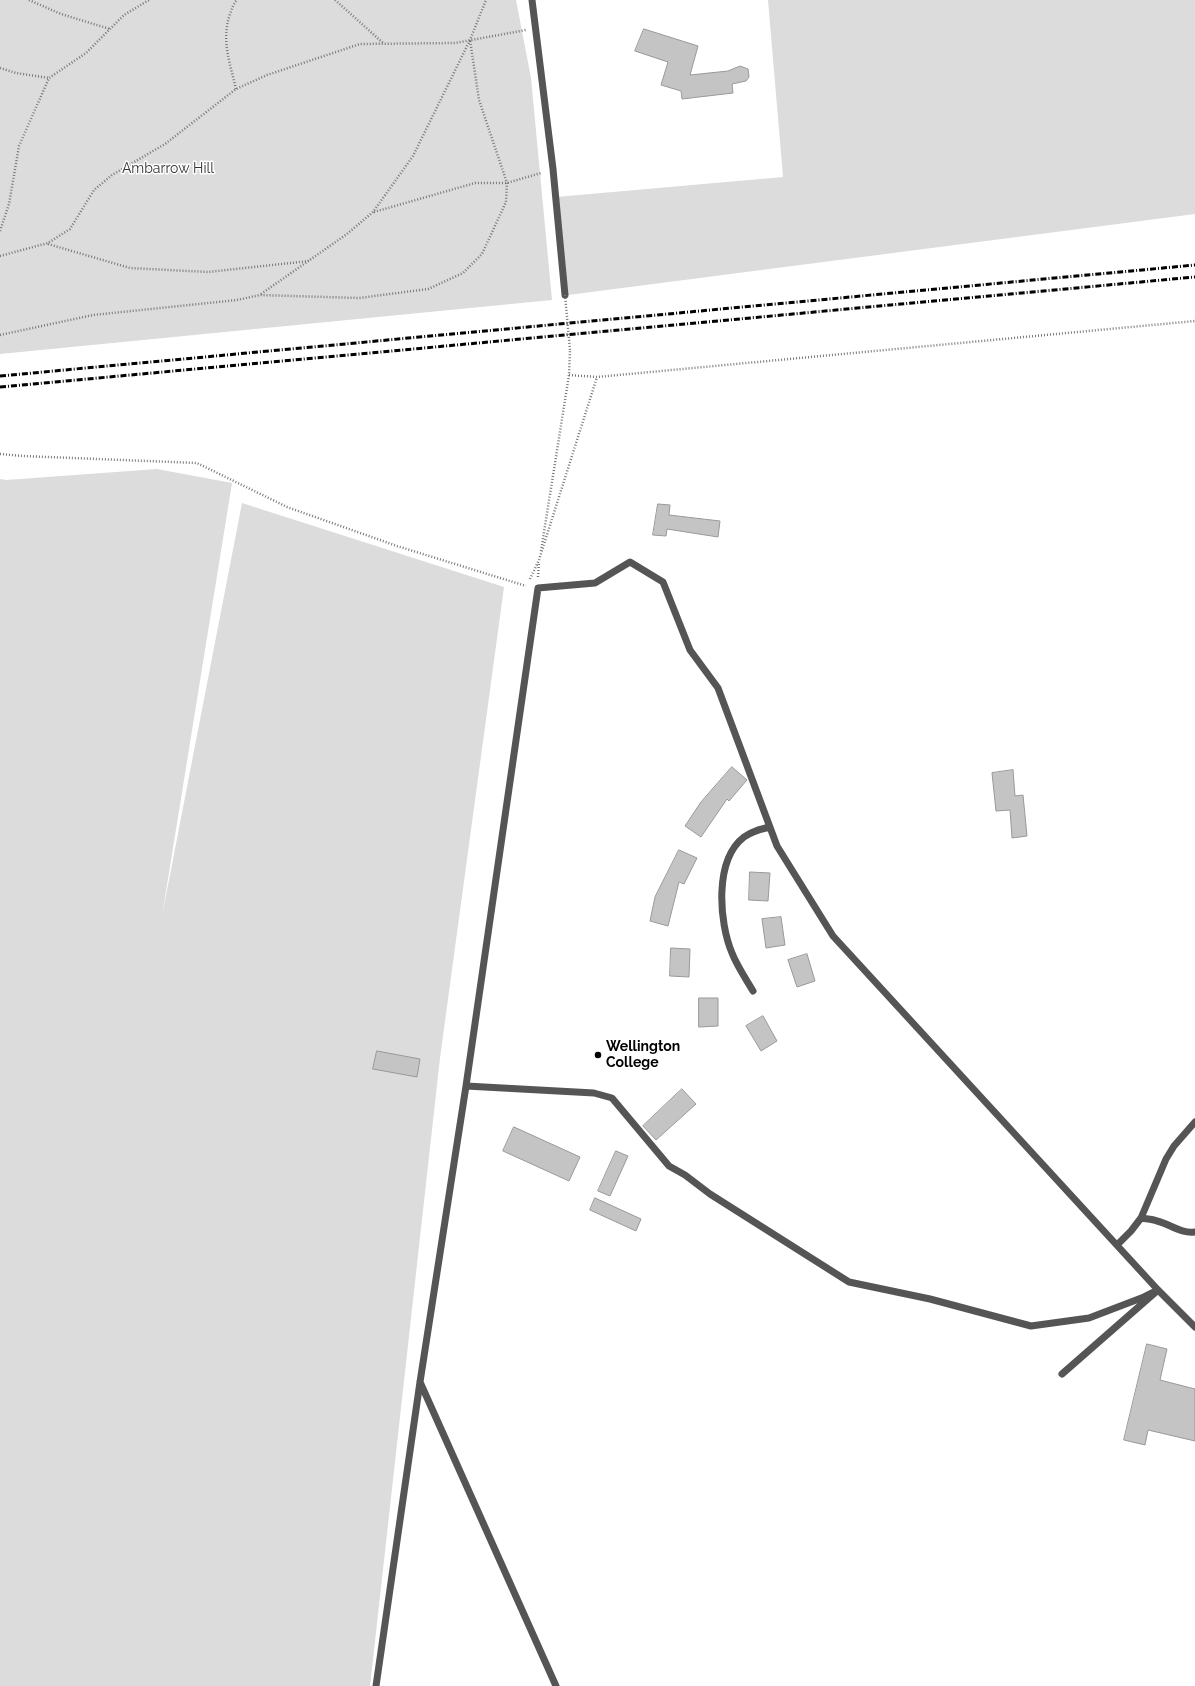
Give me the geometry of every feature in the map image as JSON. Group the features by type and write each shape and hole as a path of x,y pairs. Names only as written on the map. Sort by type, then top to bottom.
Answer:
{"lane":[{"path":"532,0 553,169 565,295"},
{"path":"376,1686 420,1382 466,1086 538,588 595,583 630,562 663,582 690,650 718,688 777,846 833,936 1158,1290 1195,1327"},
{"path":"753,991 732,954 724,927 722,898 724,874 728,860 735,847 744,837 754,831 770,827"},
{"path":"466,1086 594,1093 612,1098 669,1166 710,1194 849,1282 930,1299 1031,1326 1089,1318 1144,1297 1158,1290"},
{"path":"1117,1245 1132,1231 1141,1218 1166,1159 1174,1146 1195,1122"},
{"path":"1141,1218 1158,1221 1189,1233 1195,1232"},
{"path":"1062,1374 1158,1290"},
{"path":"420,1382 556,1686"}],"path":[{"path":"29,0 61,14 110,29"},
{"path":"0,231 9,204 19,146 49,78 86,53 124,15 150,0"},
{"path":"236,89 225,44 227,24 234,4 237,0"},
{"path":"335,0 383,44"},
{"path":"260,295 347,234 373,212 413,156 470,40 486,0"},
{"path":"0,256 48,244 70,229 94,190 112,175 165,144 236,89 267,75 360,44 455,43 535,28"},
{"path":"0,335 93,315 237,300 260,295 359,298 428,289 463,273 482,254 506,202 507,183 479,100 470,40"},
{"path":"0,68 16,74 49,78"},
{"path":"373,212 475,183 507,183 553,169"},
{"path":"48,244 130,268 208,272 309,261"},
{"path":"538,588 539,560 569,375 570,350 565,295"},
{"path":"569,375 597,377 1195,321"},
{"path":"0,454 197,463 288,507 397,546 527,586 539,560 597,377"}],"green space":[{"name":"Ambarrow Hill","path":"0,0 516,0 531,78 552,300 0,354"},
{"path":"768,0 1195,0 1195,214 568,295 556,197 783,177"},
{"path":"157,469 232,483 162,916 242,503 504,587 440,1058 370,1686 0,1686 0,479 6,480"}],"building":[{"path":"644,29 698,46 690,75 728,71 740,66 748,69 749,77 746,81 732,84 733,93 682,99 681,91 661,85 668,62 635,51"},
{"path":"658,504 670,505 669,515 720,521 718,537 667,529 666,536 653,535"},
{"path":"732,767 747,780 729,801 727,799 701,837 685,826 701,802"},
{"path":"1013,770 1015,796 1023,795 1027,836 1012,838 1010,810 996,811 992,773"},
{"path":"679,850 697,858 684,884 679,882 668,926 650,921 655,897"},
{"path":"750,872 770,873 768,901 749,900"},
{"path":"781,917 785,945 766,948 762,919"},
{"path":"671,948 690,949 689,977 670,976"},
{"path":"807,954 815,981 797,987 788,960"},
{"path":"699,998 718,998 718,1026 699,1027"},
{"path":"763,1016 777,1041 761,1051 746,1026"},
{"path":"377,1051 420,1059 417,1077 373,1069"},
{"path":"682,1089 696,1104 656,1140 643,1126"},
{"path":"514,1127 580,1157 569,1181 503,1151"},
{"path":"616,1151 628,1156 610,1196 598,1191"},
{"path":"595,1198 641,1219 636,1231 590,1210"},
{"path":"1147,1344 1167,1349 1160,1380 1195,1389 1195,1441 1148,1430 1145,1445 1124,1440"}],"railway":[{"path":"0,376 1195,265"},
{"path":"0,387 1195,277"}],"place":[{"name":"Wellington College","path":"598,1055"}]}
